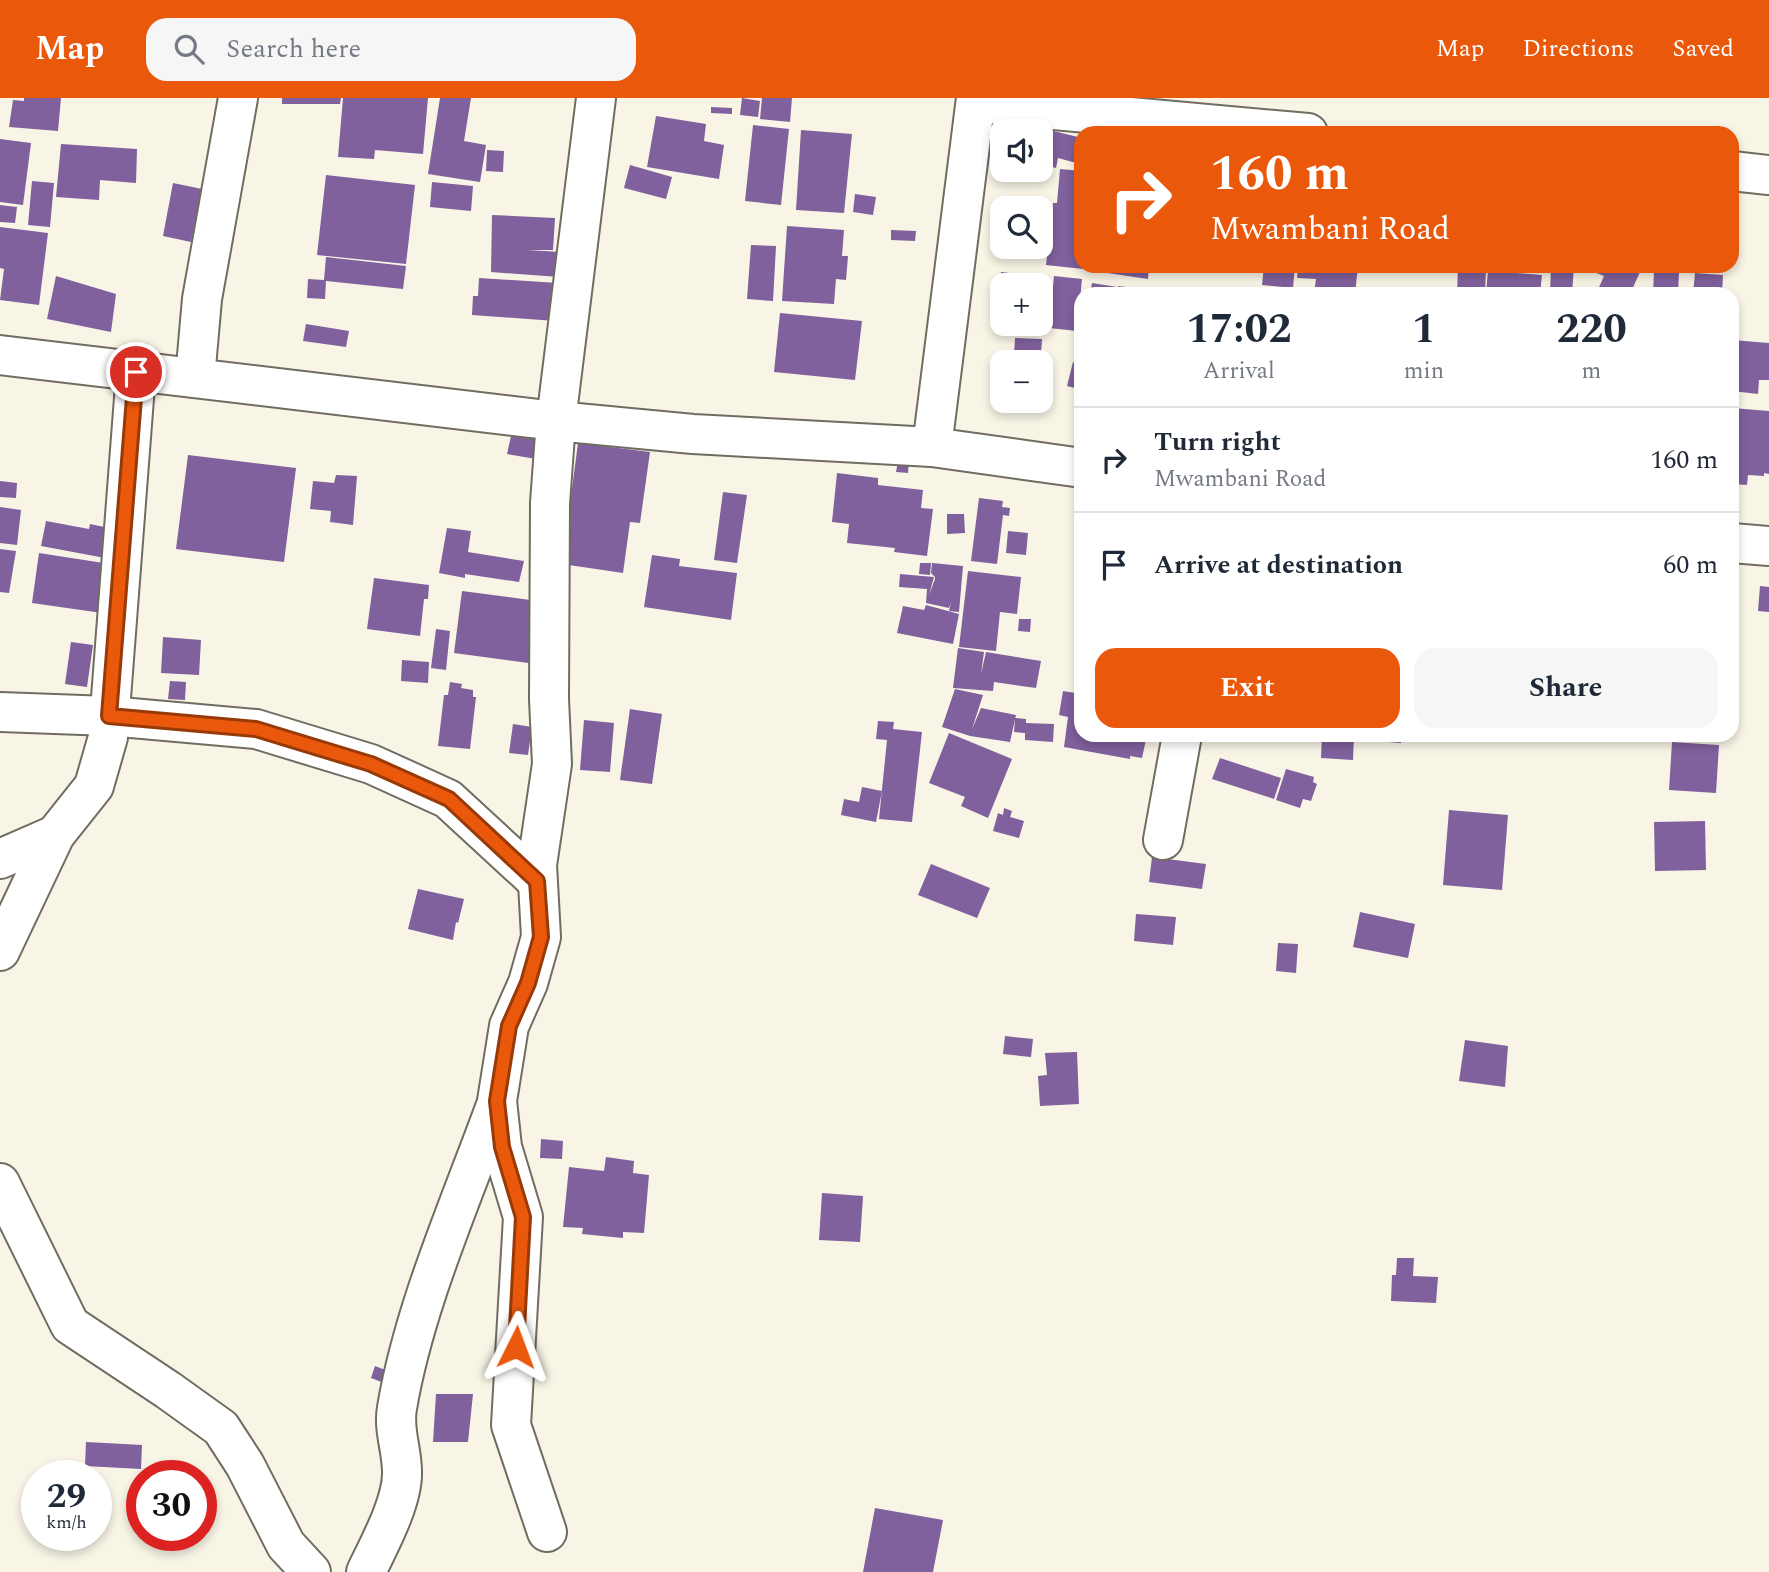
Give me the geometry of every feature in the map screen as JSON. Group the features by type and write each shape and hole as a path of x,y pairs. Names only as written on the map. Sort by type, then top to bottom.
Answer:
{"street":[{"path":"195,378 202,299 238,98"},
{"path":"366,1572 398,1496 402,1473 395,1429 397,1408 421,1310 497,1101 509,1026 528,983 541,937 537,865 552,764 549,699 550,530 556,421 596,98"},
{"path":"932,447 976,101 1235,126"},
{"path":"1739,172 1769,174"},
{"path":"0,355 556,421 693,434 932,447 1074,467"},
{"path":"0,951 55,835 94,786 108,726 136,372"},
{"path":"1739,544 1769,546"},
{"path":"0,712 108,726 256,729 371,764 449,799 537,881"},
{"path":"1163,839 1181,742"},
{"path":"0,859 55,835"},
{"path":"497,1101 502,1147 523,1217 511,1425 547,1532"},
{"path":"0,1183 70,1325 220,1428 245,1465 286,1545 311,1572"}],"building":[{"path":"24,98 61,98 58,131 9,127 13,100 24,101"},
{"path":"282,98 341,98 340,104 282,104"},
{"path":"343,98 428,98 423,154 375,150 374,159 338,157"},
{"path":"440,98 471,98 464,141 486,145 480,182 428,174"},
{"path":"742,98 760,101 758,117 740,115"},
{"path":"762,98 792,98 790,122 760,119"},
{"path":"711,107 732,108 732,114 711,113"},
{"path":"656,116 706,124 704,141 724,145 719,179 647,167"},
{"path":"753,125 789,129 781,205 745,201"},
{"path":"801,130 852,134 844,213 796,210"},
{"path":"1053,131 1074,136 1074,162 1058,158 1056,168 1053,167"},
{"path":"0,139 31,143 23,205 0,202"},
{"path":"61,144 137,149 136,183 100,180 99,200 56,197"},
{"path":"487,150 504,151 503,172 486,171"},
{"path":"630,165 672,177 666,199 624,188"},
{"path":"1060,169 1074,170 1074,268 1046,265 1047,259 1053,259 1053,203 1057,203"},
{"path":"326,175 415,185 406,264 317,255"},
{"path":"32,181 54,183 50,227 28,225"},
{"path":"432,182 473,186 471,211 430,207"},
{"path":"173,183 202,189 191,242 163,236"},
{"path":"855,194 876,197 873,215 853,212"},
{"path":"0,205 17,207 15,223 0,222"},
{"path":"492,215 555,218 553,250 527,250 561,252 559,277 491,272"},
{"path":"787,226 844,230 842,256 848,256 846,280 836,279 834,304 782,301"},
{"path":"0,227 48,233 39,305 0,300 4,269 0,268"},
{"path":"891,230 916,231 915,241 891,240"},
{"path":"751,245 776,246 773,301 747,299"},
{"path":"326,257 406,266 403,289 326,281 325,299 307,298 308,279 324,280"},
{"path":"1108,273 1148,273 1148,279"},
{"path":"1263,273 1294,273 1293,287 1262,285"},
{"path":"1297,273 1357,273 1356,287 1315,287 1316,279 1297,278"},
{"path":"1458,273 1486,273 1485,287 1457,287"},
{"path":"1488,273 1542,275 1541,287 1487,287"},
{"path":"1551,273 1574,273 1572,287 1550,287"},
{"path":"1596,273 1640,273 1633,287 1599,287 1604,276"},
{"path":"1654,273 1679,273 1678,287 1653,287"},
{"path":"1695,273 1723,275 1722,287 1694,287"},
{"path":"56,276 116,294 111,332 47,319"},
{"path":"1054,276 1082,279 1081,287 1074,287 1074,331 1053,328"},
{"path":"479,278 558,283 555,321 472,315 473,296 478,296"},
{"path":"1092,283 1117,287 1091,287"},
{"path":"780,313 862,321 855,380 774,372"},
{"path":"306,324 349,331 346,347 303,341"},
{"path":"1015,338 1042,339 1041,350 1014,350"},
{"path":"1739,341 1769,343 1769,380 1759,380 1758,394 1739,392"},
{"path":"1073,362 1074,362 1074,388 1067,386"},
{"path":"1739,409 1769,411 1769,474 1748,475 1747,485 1739,484"},
{"path":"516,431 539,432 536,459 507,454 511,436"},
{"path":"578,443 650,452 640,523 630,522 623,573 562,564"},
{"path":"188,455 296,468 284,562 176,549"},
{"path":"898,461 909,462 908,473 896,472"},
{"path":"837,473 878,478 878,485 923,490 921,508 933,509 927,556 894,552 895,548 847,543 849,524 832,522"},
{"path":"336,475 357,476 353,525 330,522 331,511 310,509 313,481 334,483"},
{"path":"0,481 17,483 16,498 0,497"},
{"path":"723,492 747,495 737,563 714,560"},
{"path":"979,498 1003,501 1002,507 1010,508 1009,516 1003,515 997,564 971,561"},
{"path":"0,507 21,510 17,545 0,543"},
{"path":"947,514 964,514 965,533 947,534"},
{"path":"46,521 89,529 90,524 109,528 105,558 41,546"},
{"path":"447,528 471,531 468,552 524,561 519,582 439,573"},
{"path":"1008,531 1028,533 1026,555 1006,553"},
{"path":"0,549 16,551 9,593 0,592"},
{"path":"39,553 110,564 102,613 32,603"},
{"path":"652,555 680,559 679,566 737,573 731,620 644,607"},
{"path":"920,563 931,563 930,575 919,574"},
{"path":"932,563 963,566 959,612 949,611 951,602 949,608 926,603 927,589 899,587 900,574 934,577 929,595 935,579 935,577 931,573"},
{"path":"968,571 1021,577 1017,614 1000,612 996,651 959,647"},
{"path":"374,578 429,585 428,599 424,599 420,636 367,629"},
{"path":"1760,586 1769,587 1769,612 1758,611"},
{"path":"462,591 545,602 536,664 454,653"},
{"path":"926,605 959,614 953,644 897,633 903,606 924,610"},
{"path":"1019,619 1031,619 1030,632 1018,631"},
{"path":"436,629 450,631 446,670 431,668"},
{"path":"163,637 201,640 199,675 161,673"},
{"path":"71,642 93,645 87,687 65,684"},
{"path":"958,648 984,652 981,674 986,652 1041,661 1036,688 994,682 993,691 953,688"},
{"path":"402,660 429,662 428,683 401,681"},
{"path":"170,681 186,682 185,700 168,699"},
{"path":"450,682 473,690 473,697 476,697 470,749 438,746 444,695 448,695"},
{"path":"955,689 983,695 972,729 981,708 1016,715 1010,742 970,736 942,727"},
{"path":"1063,691 1074,693 1074,742 1145,742 1142,758 1130,756 1130,759 1064,747 1068,717 1059,715"},
{"path":"630,709 662,714 652,784 620,780"},
{"path":"1015,718 1026,719 1026,723 1054,724 1053,742 1025,740 1025,733 1014,732"},
{"path":"584,720 614,723 610,772 580,770"},
{"path":"878,721 894,722 893,729 922,732 912,822 879,819 887,740 876,739"},
{"path":"513,724 532,727 528,755 509,753"},
{"path":"949,733 1012,759 988,818 961,806 965,797 929,783"},
{"path":"1322,742 1354,742 1353,760 1321,758"},
{"path":"1672,742 1719,745 1716,793 1669,790"},
{"path":"1220,758 1281,778 1274,799 1212,779"},
{"path":"1286,769 1314,777 1313,782 1317,784 1311,801 1303,799 1300,808 1276,800"},
{"path":"862,787 882,791 876,822 841,815 844,799 859,802"},
{"path":"1004,808 1012,811 1010,817 1024,821 1019,838 993,831 998,813 1003,815"},
{"path":"1449,810 1508,815 1502,890 1443,885"},
{"path":"1705,821 1706,870 1655,871 1654,822"},
{"path":"1152,857 1206,864 1202,889 1149,882"},
{"path":"931,864 990,888 977,918 918,895"},
{"path":"418,889 464,899 453,940 408,929"},
{"path":"1360,912 1415,924 1408,958 1353,947"},
{"path":"1136,914 1176,917 1173,945 1134,941"},
{"path":"1278,943 1298,944 1296,973 1276,971"},
{"path":"1005,1036 1033,1039 1031,1057 1003,1054"},
{"path":"1465,1040 1508,1046 1505,1087 1459,1081"},
{"path":"1077,1052 1079,1104 1040,1106 1038,1076 1047,1075 1045,1053"},
{"path":"541,1139 563,1141 562,1159 540,1158"},
{"path":"606,1157 634,1161 633,1173 649,1175 644,1233 623,1232 623,1238 582,1234 583,1228 563,1227 569,1167 604,1171"},
{"path":"822,1193 863,1196 860,1242 819,1240"},
{"path":"1397,1258 1414,1258 1413,1276 1438,1277 1436,1303 1391,1301 1392,1275 1396,1275"},
{"path":"375,1366 388,1371 384,1383 371,1378"},
{"path":"436,1394 473,1394 468,1442 433,1442"},
{"path":"86,1442 142,1445 141,1460 126,1460 126,1468 112,1467 112,1460 85,1460"},
{"path":"875,1508 943,1520 933,1572 863,1572"}],"route":[{"path":"136,372 109,716 256,729 371,764 449,799 537,881 541,937 528,983 509,1026 497,1101 502,1147 523,1217 516,1347"}]}
